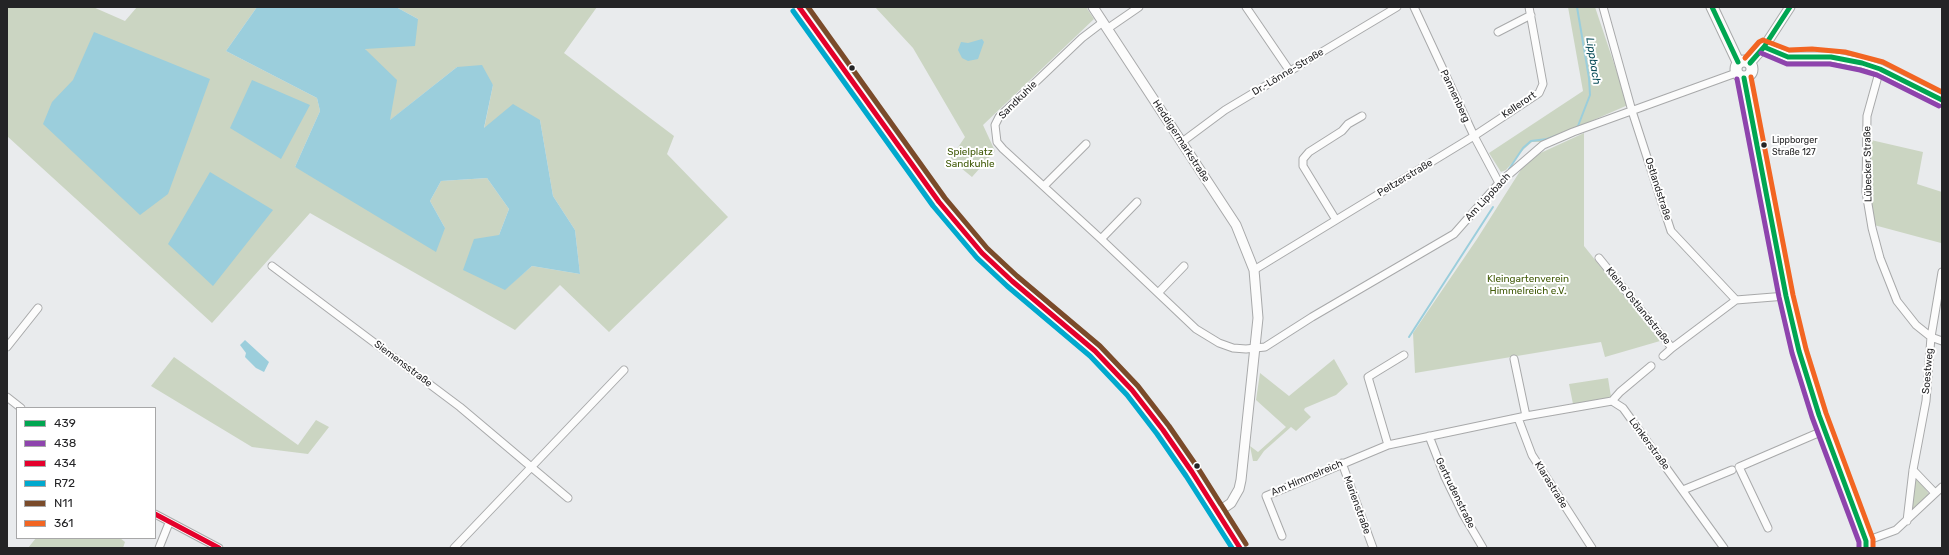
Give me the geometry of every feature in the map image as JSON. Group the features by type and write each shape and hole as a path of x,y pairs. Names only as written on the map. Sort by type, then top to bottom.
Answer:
{"main road":[{"path":"1712,7 1739,71 1799,351 1866,545"},
{"path":"1746,61 1750,63 1752,71 1749,76 1739,71 1746,61"}],"street":[{"path":"799,7 939,202 982,253 1115,370 1163,430 1218,512 1240,548"},
{"name":"Heddigermarkstraße","path":"1093,7 1236,225 1254,270 1258,318 1241,480 1239,489 1231,503 1218,512"},
{"name":"Sandkuhle","path":"1139,7 1082,38 999,117 995,125 997,142 1196,329 1208,337 1233,348 1255,350"},
{"path":"1246,7 1289,70"},
{"name":"Dr.-Lönne-Straße","path":"1182,142 1225,110 1289,70 1397,7"},
{"name":"Pannenberg","path":"1414,7 1474,136 1499,183"},
{"name":"Kellerort","path":"1474,136 1539,93 1543,84 1529,7"},
{"name":"Ostlandstraße","path":"1603,7 1632,111 1671,231 1736,300"},
{"path":"1750,63 1764,48 1790,7"},
{"path":"1498,32 1531,16"},
{"path":"1764,48 1788,57 1831,56 1862,63 1880,69 1942,100"},
{"name":"Lübecker Straße","path":"1880,69 1867,116 1866,192 1872,228 1880,258 1897,301 1916,325 1931,337 1942,341"},
{"name":"Am Lippbach","path":"1255,350 1265,347 1312,317 1454,234 1499,183 1543,145 1573,132 1739,71"},
{"path":"1336,220 1303,166 1303,159 1309,152 1342,132 1348,124 1362,116"},
{"name":"Peltzerstraße","path":"1254,270 1474,136"},
{"path":"1044,186 1086,144"},
{"path":"1101,239 1137,202"},
{"name":"Kleine Ostlandstraße","path":"1599,258 1672,348 1736,300"},
{"name":"Siemensstraße","path":"272,266 460,407 568,498"},
{"path":"1158,293 1184,266"},
{"name":"Soestweg","path":"1907,521 1913,470 1926,401 1931,337 1942,272"},
{"path":"1736,300 1786,296"},
{"path":"7,347 38,308"},
{"path":"1663,356 1672,348"},
{"path":"1388,445 1368,377 1404,355"},
{"path":"1514,359 1522,417"},
{"path":"1612,401 1620,392 1651,366"},
{"path":"454,548 624,370"},
{"path":"7,397 20,407"},
{"name":"Am Himmelreich","path":"1282,536 1266,496 1342,463 1388,445 1522,417 1612,401"},
{"name":"Lönkerstraße","path":"1612,401 1623,408 1724,548"},
{"name":"Klarastraße","path":"1522,417 1532,455 1592,548"},
{"path":"1768,528 1738,467 1826,430"},
{"name":"Gertrudenstraße","path":"1429,436 1460,508 1483,548"},
{"name":"Marienstraße","path":"1342,463 1373,548"},
{"path":"1683,490 1732,470"},
{"path":"1913,470 1935,493"},
{"path":"1866,545 1891,533 1907,521 1942,487"},
{"path":"156,515 169,523 218,548"},
{"path":"159,548 169,523"}],"green space":[{"path":"7,7 93,7 125,21 137,7 257,7 226,51 317,98 320,111 295,167 445,228 430,201 441,181 487,178 509,209 499,235 505,289 532,266 580,274 575,230 553,196 540,120 484,129 493,85 457,67 389,121 365,49 418,19 396,7 597,7 564,53 674,136 667,154 728,217 609,332 560,285 515,330 310,213 212,323 7,136"},
{"name":"Spielplatz Sandkuhle","path":"875,7 1086,7 1094,19 983,125 995,151 972,177 950,159 965,137 913,48"},
{"path":"1568,7 1595,7 1628,105 1543,142 1532,142 1506,170 1501,172 1489,153 1583,91"},
{"name":"Kleingartenverein Himmelreich e.V.","path":"1584,133 1584,246 1660,341 1605,357 1601,342 1415,373 1413,333 1477,239 1522,168 1534,156"},
{"path":"1871,140 1923,152 1917,184 1942,192 1941,243 1874,225 1870,194"},
{"path":"174,357 298,445 316,420 329,427 308,454 252,447 151,386"},
{"path":"1334,359 1348,384 1336,395 1305,408 1304,410 1311,417 1296,431 1291,427 1264,451 1257,461 1253,461 1250,446 1258,452 1286,427 1256,400 1260,373 1289,396"},
{"path":"1608,378 1611,397 1573,404 1569,384"},
{"path":"1916,480 1920,481 1929,494 1913,509 1911,508"},
{"path":"35,539 121,539 125,542 123,548 28,548"}],"water":[{"path":"257,7 396,7 418,19 415,46 365,49 397,80 390,120 457,67 482,65 493,85 484,128 513,104 540,120 553,196 575,230 580,274 532,266 505,290 463,270 474,239 499,235 509,209 487,178 441,181 430,201 445,228 436,252 295,167 320,111 317,98 226,51"},
{"path":"94,32 210,79 168,194 140,215 43,124 52,102 73,80"},
{"path":"982,39 984,42 978,59 968,61 962,58 958,50 961,42 968,43"},
{"path":"252,80 310,105 281,159 230,128"},
{"path":"210,172 273,210 213,286 168,244"},
{"path":"245,340 269,362 264,372 256,368 245,357 246,353 240,345"}],"waterway":[{"name":"Lippbach","path":"1575,128 1578,126 1590,95 1589,78 1577,7"},
{"name":"Lippbach","path":"1509,169 1523,148 1531,141 1547,139 1558,135"},
{"name":"Lippbach","path":"1409,337 1493,207"}],"transit line":[{"name":"434","path":"799,7 939,202 982,253 1012,281 1095,351 1132,390 1163,430 1192,472 1240,548"},
{"name":"N11","path":"808,7 945,198 987,248 1017,276 1100,346 1138,386 1169,426 1198,468 1246,544"},
{"name":"439","path":"1712,7 1738,62"},
{"name":"439","path":"1750,63 1764,47 1790,7"},
{"name":"R72","path":"793,11 933,206 977,258 1007,286 1090,356 1127,395 1157,434 1186,476 1232,548"},
{"name":"361","path":"1745,58 1759,42 1763,40 1789,50 1812,49 1845,52 1883,62 1942,92"},
{"name":"439","path":"1764,47 1788,57 1831,57 1862,63 1880,69 1942,100"},
{"name":"438","path":"1761,53 1787,64 1830,64 1877,75 1939,106"},
{"name":"361","path":"1751,77 1793,295 1806,349 1826,413 1873,539 1873,548"},
{"name":"439","path":"1744,78 1786,296 1799,351 1819,415 1866,541 1866,548"},
{"name":"438","path":"1737,79 1779,297 1792,353 1812,417 1859,542 1859,548"},
{"name":"434","path":"156,515 219,548"}],"place":[{"name":"Lippborger Straße 127","path":"1764,145"}]}
